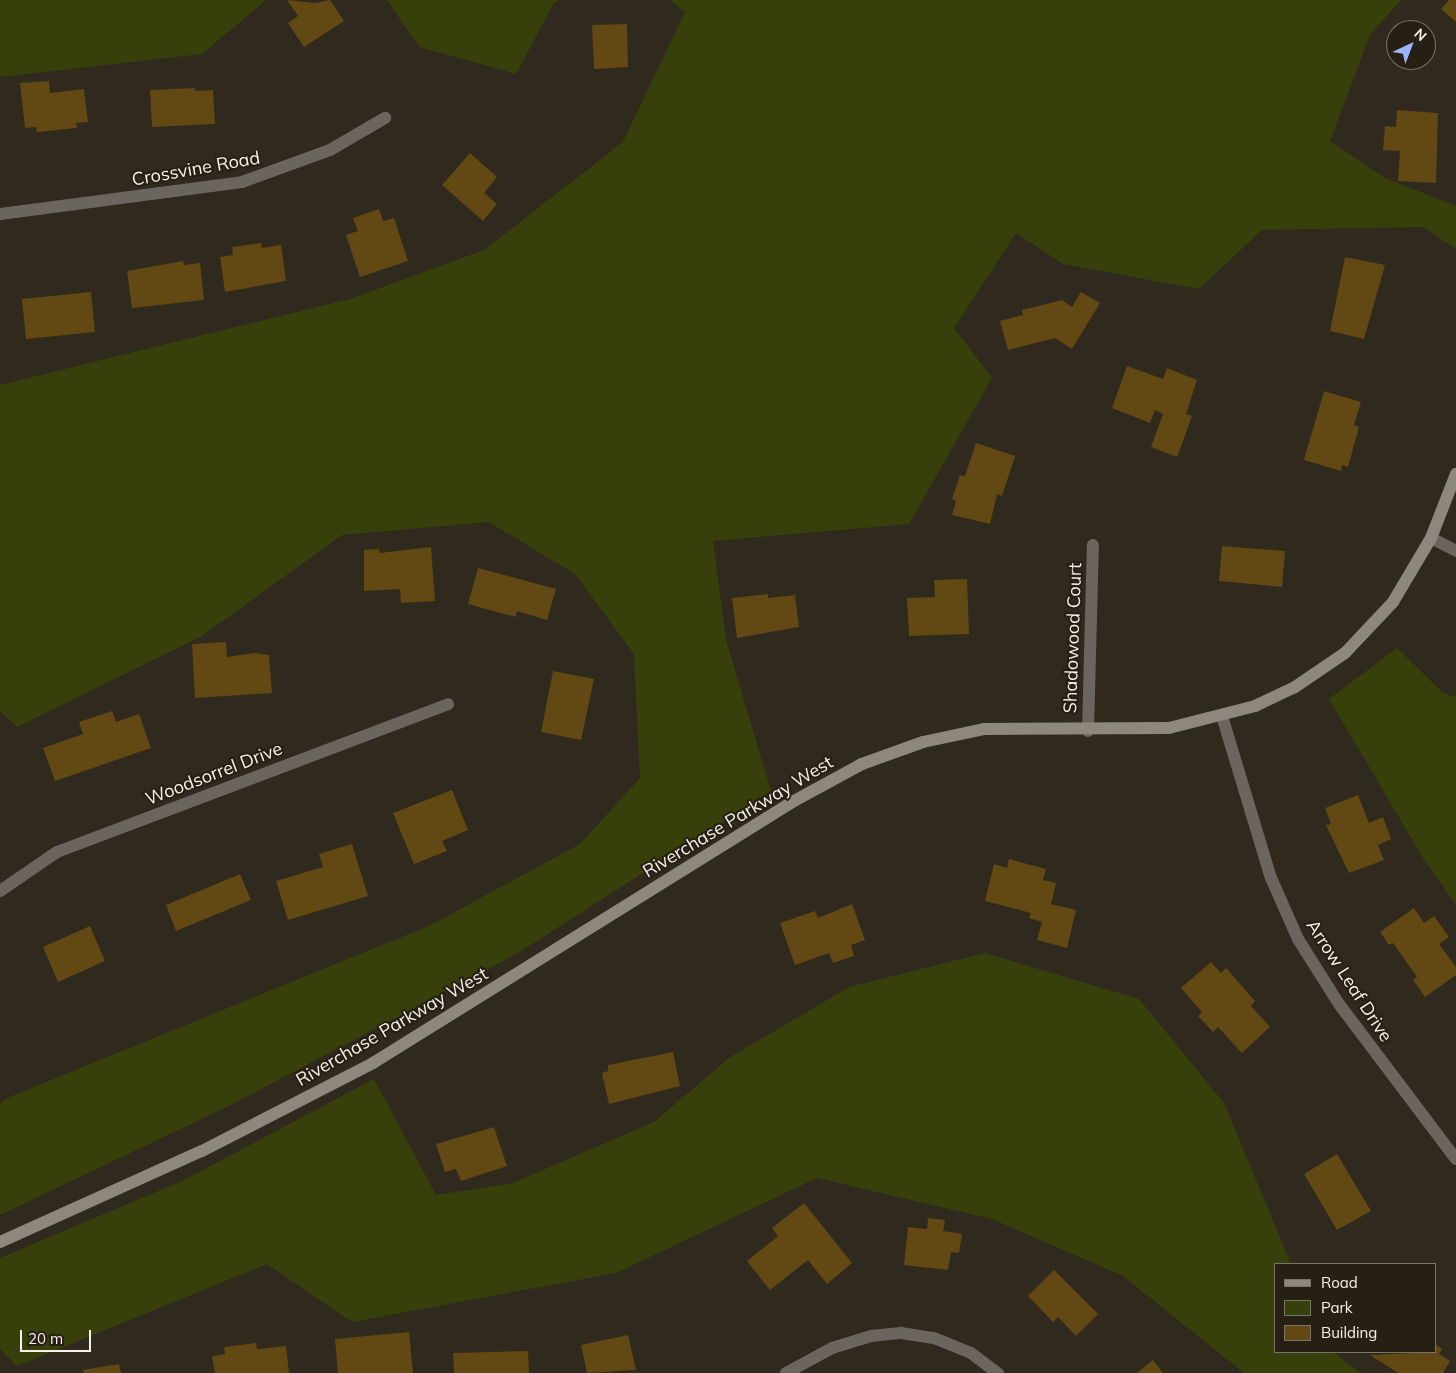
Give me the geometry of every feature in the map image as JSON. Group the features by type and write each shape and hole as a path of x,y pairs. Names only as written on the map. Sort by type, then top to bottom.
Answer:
{"street":[{"name":"Crossvine Road","path":"0,214 242,182 330,150 385,118"},
{"name":"Riverchase Parkway West","path":"0,1242 202,1151 373,1062 794,801 862,764 953,734 984,729 1088,731 1169,728 1222,716 1255,706 1295,686 1345,653 1393,602 1431,538 1456,474"},
{"path":"1431,538 1456,551"},
{"name":"Shadowood Court","path":"1088,731 1093,545"},
{"name":"Woodsorrel Drive","path":"0,891 57,852 448,704"},
{"name":"Arrow Leaf Drive","path":"1222,716 1271,878 1298,940 1339,1004 1456,1159"},
{"path":"786,1373 832,1348 871,1336 901,1333 934,1338 971,1353 998,1373"}],"green space":[{"path":"0,0 266,0 202,54 0,77"},
{"path":"387,0 560,0 554,3 516,74 419,47"},
{"path":"670,0 1401,0 1370,35 1330,141 1385,178 1456,206 1456,249 1423,227 1262,230 1199,289 1063,264 1016,233 954,328 992,378 909,524 713,541 726,640 771,791 518,953 233,1104 0,1215 0,1104 7,1098 431,925 580,844 640,778 634,654 575,574 489,522 342,535 202,636 17,727 0,711 0,385 350,299 484,250 623,142 685,12"},
{"path":"1397,648 1443,693 1456,697 1456,905 1423,858 1329,699"},
{"path":"985,953 1139,999 1224,1103 1291,1263 1274,1263 1274,1353 1334,1353 1361,1373 1244,1373 1123,1276 992,1219 817,1178 616,1273 352,1322 267,1264 17,1366 0,1349 0,1258 182,1181 374,1079 436,1195 513,1183 654,1122 729,1058 849,987"}],"building":[{"path":"287,0 315,3 330,0 344,21 304,47 288,23 298,16"},
{"path":"1449,0 1456,0 1456,22 1441,9"},
{"path":"627,24 628,67 594,69 592,25"},
{"path":"49,81 50,93 84,89 88,122 76,123 77,128 37,132 36,127 25,128 20,83"},
{"path":"195,88 195,91 213,90 215,124 152,127 150,90"},
{"path":"1397,110 1438,113 1436,183 1398,181 1400,151 1383,150 1385,126 1396,127"},
{"path":"470,153 497,177 484,193 497,204 483,221 442,185"},
{"path":"379,209 383,221 394,218 408,261 360,277 346,235 358,231 353,218"},
{"path":"261,243 262,248 281,245 286,281 225,292 220,257 233,255 232,247"},
{"path":"1345,257 1385,265 1364,339 1330,331"},
{"path":"183,261 184,265 200,263 204,300 132,308 127,271"},
{"path":"91,292 95,332 26,339 22,299"},
{"path":"1081,292 1100,303 1072,349 1055,338 1008,350 1000,321 1023,315 1022,310 1062,300 1072,307"},
{"path":"1127,366 1163,379 1167,368 1197,380 1186,414 1192,416 1177,457 1151,447 1163,414 1155,410 1150,423 1112,408"},
{"path":"1324,391 1361,402 1354,425 1359,427 1348,467 1342,465 1341,471 1304,460"},
{"path":"976,443 1015,456 1002,496 997,494 990,524 952,515 956,501 952,499 960,475 965,476"},
{"path":"1222,546 1285,551 1282,587 1219,581"},
{"path":"431,547 435,601 401,603 400,589 364,591 364,550 379,549 380,553"},
{"path":"478,568 556,589 547,620 517,611 516,617 468,604"},
{"path":"967,579 969,634 909,636 907,598 935,597 934,580"},
{"path":"768,594 768,598 795,595 799,627 737,638 732,598"},
{"path":"226,642 227,657 254,653 269,655 272,693 195,698 192,644"},
{"path":"553,671 594,679 581,740 541,732"},
{"path":"112,711 116,722 139,714 151,748 55,781 43,748 83,734 79,722"},
{"path":"452,790 468,830 442,841 447,851 414,864 393,813"},
{"path":"1358,795 1369,823 1383,817 1391,839 1378,845 1384,860 1349,873 1326,825 1331,824 1325,808"},
{"path":"352,844 368,896 288,920 276,881 323,867 319,854"},
{"path":"1009,859 1046,869 1043,880 1056,883 1051,904 1076,910 1067,948 1037,940 1042,922 1029,918 1031,913 985,901 994,864 1007,868"},
{"path":"240,874 251,900 176,931 166,905"},
{"path":"852,904 865,940 851,945 854,956 833,963 829,953 795,965 780,923 815,911 818,918"},
{"path":"1414,908 1424,923 1434,916 1449,937 1439,944 1456,967 1456,975 1425,997 1413,980 1417,977 1393,943 1389,945 1380,932"},
{"path":"90,926 105,961 58,982 43,947"},
{"path":"1211,962 1221,973 1226,968 1255,1001 1251,1006 1270,1027 1242,1053 1218,1027 1213,1032 1198,1016 1202,1012 1181,988"},
{"path":"673,1052 680,1086 609,1104 602,1073 608,1071 608,1065"},
{"path":"494,1127 507,1166 461,1181 456,1169 445,1172 436,1144"},
{"path":"1337,1154 1371,1211 1337,1230 1304,1174"},
{"path":"804,1203 852,1263 827,1284 808,1260 770,1290 747,1261 778,1236 772,1228"},
{"path":"928,1218 945,1220 943,1231 962,1234 959,1253 951,1252 948,1270 904,1265 908,1227 927,1229"},
{"path":"1054,1270 1098,1314 1076,1336 1058,1317 1053,1322 1028,1296"},
{"path":"409,1332 413,1373 338,1373 335,1339"},
{"path":"628,1335 636,1370 587,1373 581,1345"},
{"path":"256,1343 257,1349 286,1346 289,1373 215,1373 212,1356 225,1354 224,1347"},
{"path":"1436,1345 1442,1349 1439,1354 1450,1361 1443,1373 1398,1373 1370,1355 1436,1353"},
{"path":"528,1351 529,1373 454,1373 453,1353"},
{"path":"1153,1360 1163,1373 1137,1373"},
{"path":"119,1364 121,1373 84,1373 83,1370"}]}
